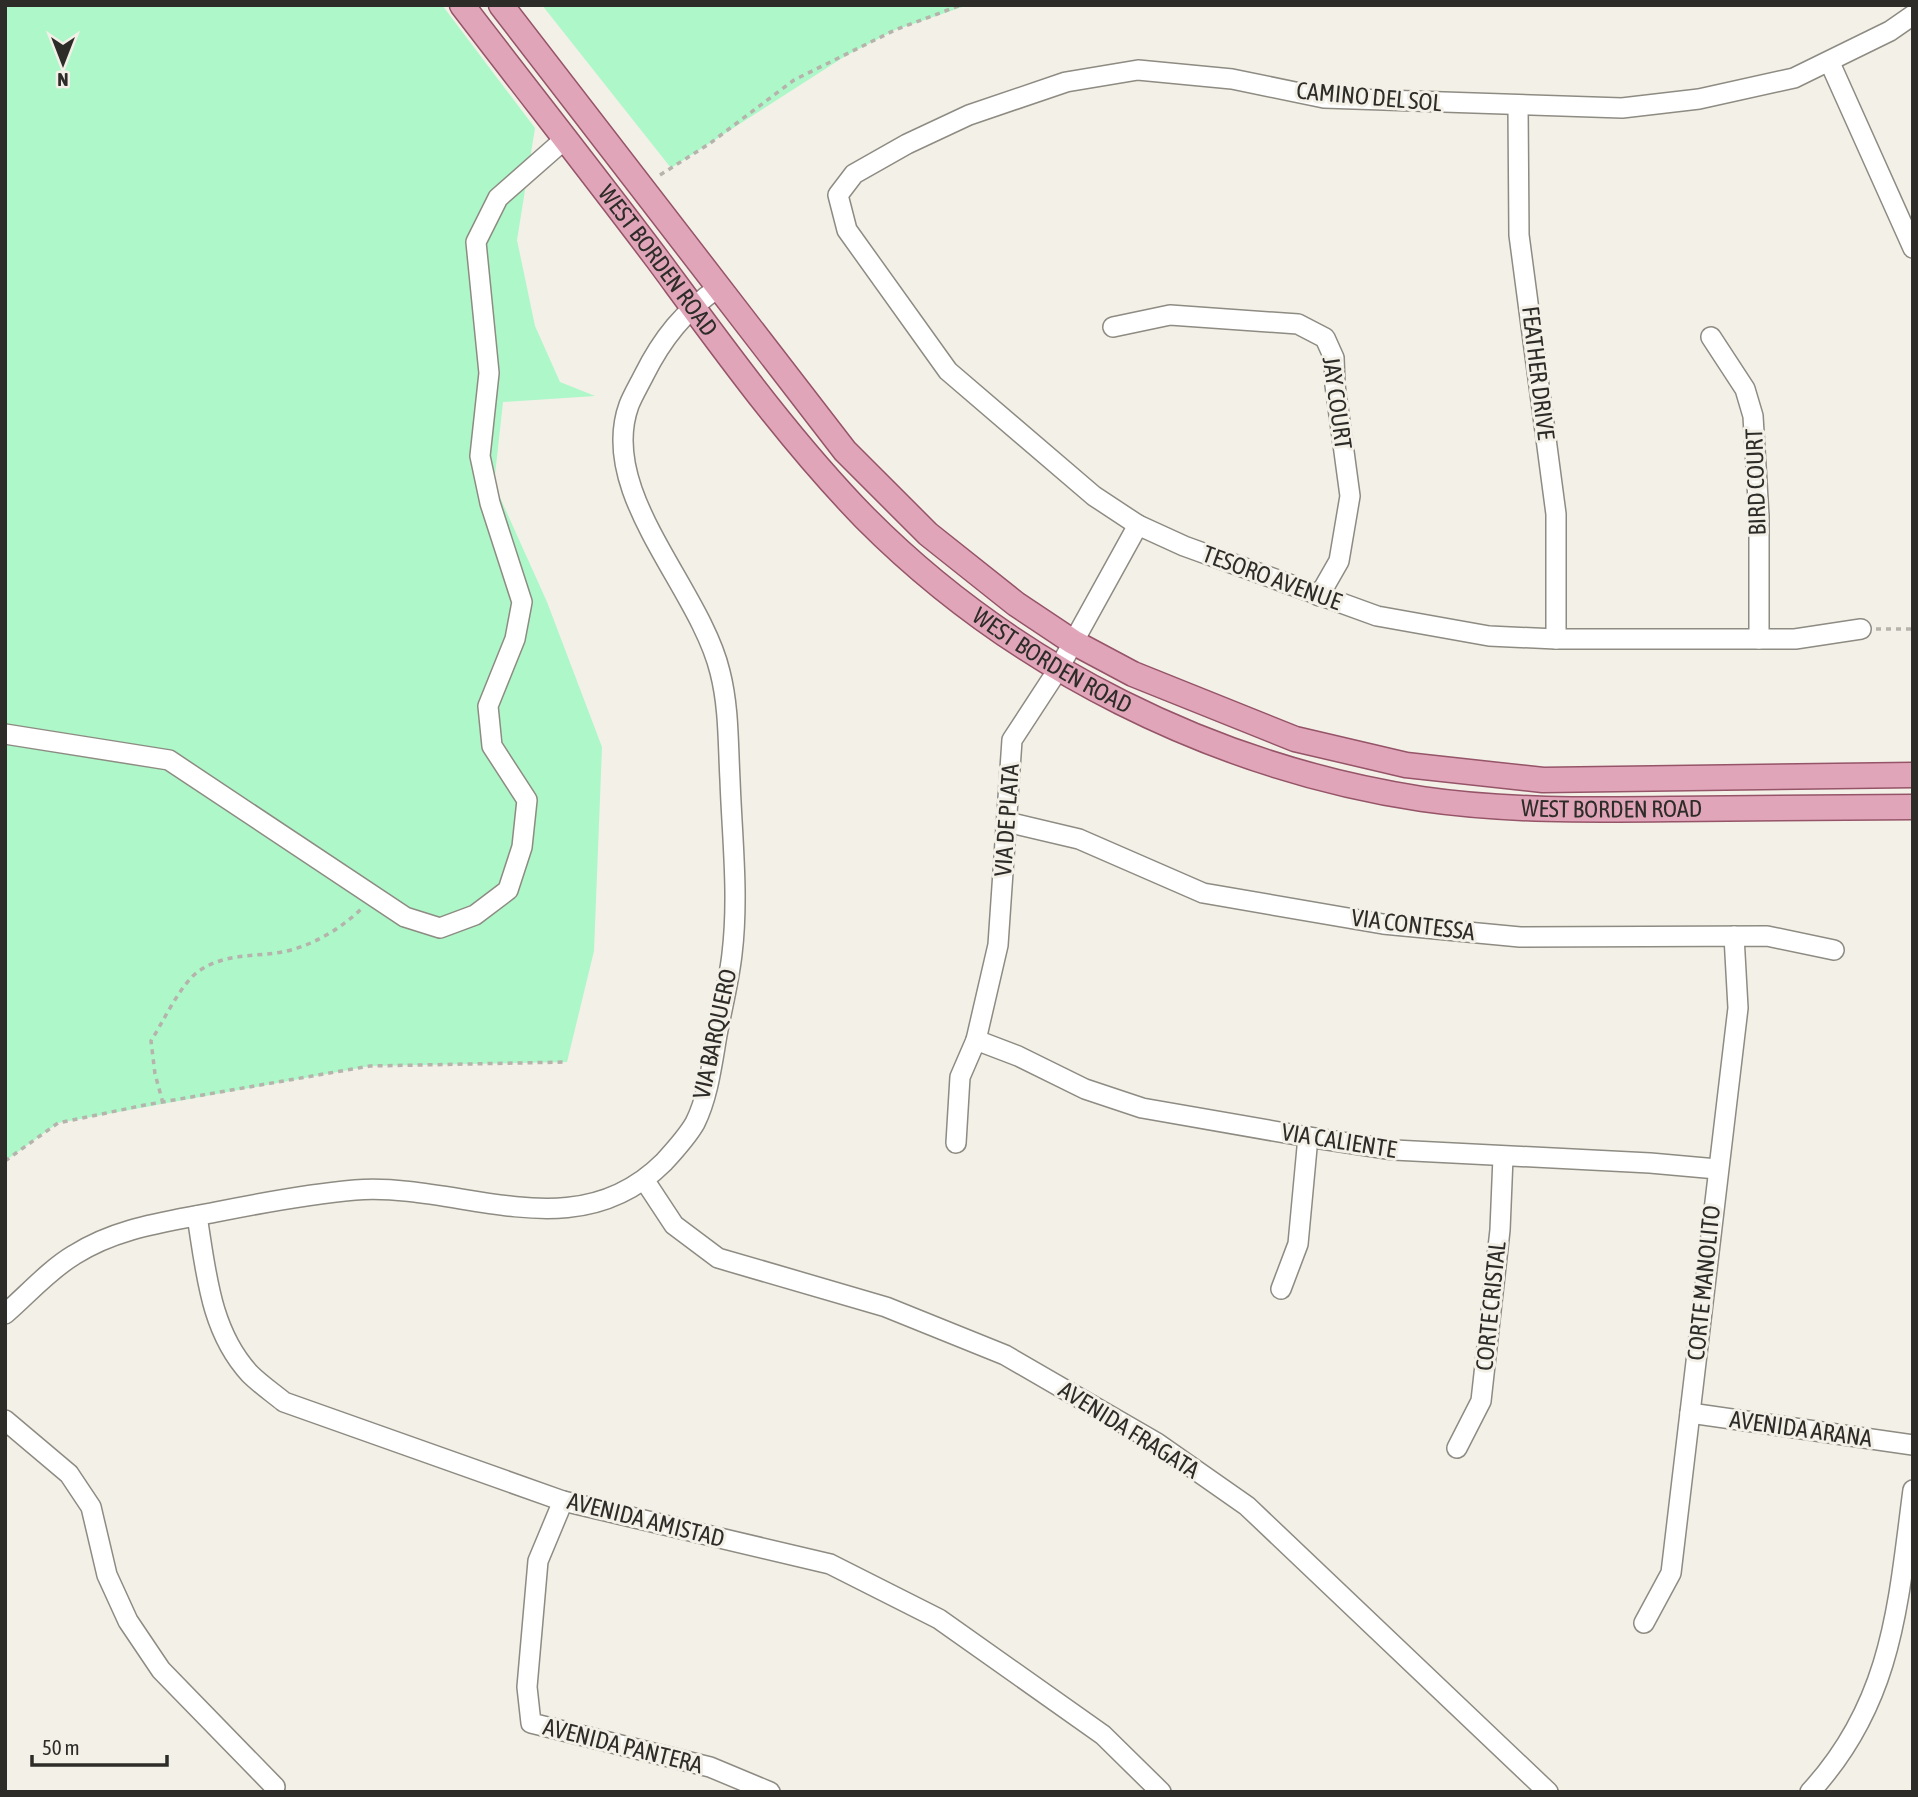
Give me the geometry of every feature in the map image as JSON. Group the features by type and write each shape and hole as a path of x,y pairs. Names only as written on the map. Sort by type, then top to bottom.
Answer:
{"main road":[{"name":"WEST BORDEN ROAD","path":"462,5 795,440 866,519 946,589 1009,637 1114,700 1222,747 1317,779 1424,799 1552,810 1913,807"},
{"name":"WEST BORDEN ROAD","path":"501,5 845,451 928,534 1016,604 1073,642 1133,674 1295,739 1406,765 1543,780 1913,775"}],"street":[{"name":"CAMINO DEL SOL","path":"838,195 854,174 907,144 970,115 1066,82 1138,70 1232,79 1325,98 1518,107 1622,108 1699,99 1794,78 1890,32 1913,15"},
{"path":"1830,63 1913,247"},
{"name":"FEATHER DRIVE","path":"1518,107 1519,235 1556,514 1556,639"},
{"path":"5,734 169,760 405,917 440,928 475,915 508,890 522,847 527,800 492,747 488,706 515,639 522,602 490,503 480,456 489,373 476,242 498,198 565,139"},
{"name":"TESORO AVENUE","path":"838,195 847,230 948,371 1045,457 1094,496 1138,525 1184,546 1377,616 1489,636 1556,639 1795,639 1861,629"},
{"name":"VIA BARQUERO","path":"5,1314 73,1255 118,1233 170,1219 357,1190 427,1194 530,1210 573,1207 610,1198 645,1181 676,1149 695,1122 710,1077 732,954 735,896 727,715 720,672 706,631 633,497 624,457 628,408 648,366 674,325 692,306 718,288"},
{"name":"JAY COURT","path":"1113,327 1170,315 1298,324 1325,338 1334,358 1335,385 1350,496 1339,561 1320,596"},
{"name":"BIRD COURT","path":"1711,337 1745,389 1753,416 1759,516 1759,639"},
{"name":"VIA DE PLATA","path":"956,1143 960,1077 976,1040 998,945 1012,740 1059,668 1138,525"},
{"name":"VIA CONTESSA","path":"1007,822 1079,839 1203,892 1382,924 1520,937 1767,936 1834,950"},
{"name":"CORTE MANOLITO","path":"1644,1623 1671,1573 1738,1008 1734,936"},
{"name":"VIA CALIENTE","path":"976,1040 1018,1056 1085,1089 1142,1108 1308,1137 1394,1150 1717,1169"},
{"path":"1281,1289 1298,1244 1308,1137"},
{"name":"CORTE CRISTAL","path":"1457,1448 1481,1401 1500,1230 1503,1157"},
{"name":"AVENIDA FRAGATA","path":"645,1181 674,1225 718,1258 886,1307 1004,1355 1157,1443 1247,1506 1548,1792"},
{"name":"AVENIDA AMISTAD","path":"197,1216 212,1304 229,1345 251,1374 284,1402 564,1500 830,1564 939,1619 1103,1735 1161,1792"},
{"name":"AVENIDA ARANA","path":"1690,1413 1913,1445"},
{"path":"5,1420 69,1474 91,1507 107,1575 128,1621 161,1670 275,1787"},
{"path":"1810,1792 1828,1772 1871,1703 1895,1622 1913,1490"},
{"name":"AVENIDA PANTERA","path":"564,1500 538,1561 527,1687 531,1723 710,1767 770,1792"}],"path":[{"path":"640,188 709,144 794,80 895,30 961,5"},
{"path":"1861,629 1913,629"},
{"path":"163,1103 155,1074 151,1041 198,971 222,960 282,952 310,942 348,922 377,898"},
{"path":"5,1161 58,1123 370,1066 568,1062"}],"green space":[{"path":"5,5 442,5 535,128 517,240 535,326 560,382 595,396 503,402 494,484 547,602 602,747 594,951 567,1062 370,1066 58,1123 5,1161"},
{"path":"542,5 968,5 895,30 847,55 671,168"}]}
